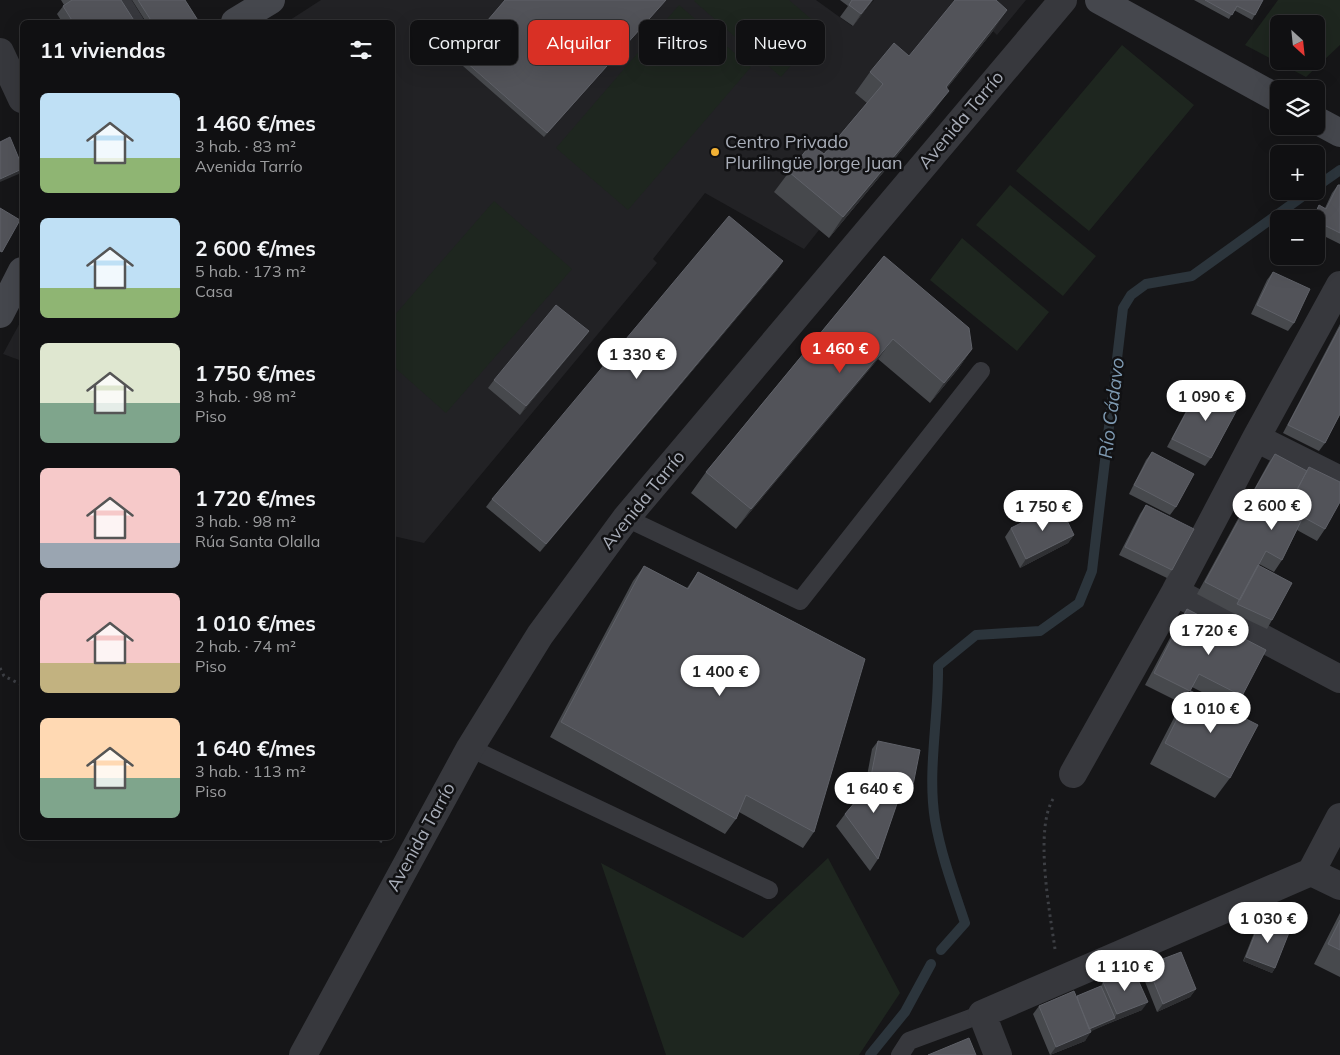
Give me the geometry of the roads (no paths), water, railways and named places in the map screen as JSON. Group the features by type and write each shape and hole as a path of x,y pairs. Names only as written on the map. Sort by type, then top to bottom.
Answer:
{"street":[{"path":"238,20 271,0"},
{"name":"Avenida Tarrío","path":"303,1055 470,748 540,636 626,518 1063,0"},
{"path":"1099,0 1270,94"},
{"path":"0,52 20,95"},
{"path":"1325,124 1340,132"},
{"path":"0,314 20,275"},
{"path":"1073,774 1175,592 1256,438 1340,286"},
{"path":"1256,438 1337,471"},
{"path":"1175,592 1340,680"},
{"path":"998,1055 982,1014 1311,872 1340,817"},
{"path":"1311,872 1340,886"}],"lane":[{"path":"121,0 134,20"},
{"path":"626,518 800,601 980,371"},
{"path":"470,748 769,890"},
{"path":"900,1055 909,1041 982,1014"}],"waterway":[{"name":"Río Cádavo","path":"1325,181 1340,170"},
{"name":"Río Cádavo","path":"941,950 965,923 941,846 933,801 932,782 938,666 976,635 1040,631 1079,603 1092,571 1123,308 1131,295 1146,284 1192,276 1298,200"},
{"name":"Río Cádavo","path":"870,1055 905,1012 931,964"}],"place":[{"name":"Centro Privado Plurilingüe Jorge Juan","path":"715,152"}]}
